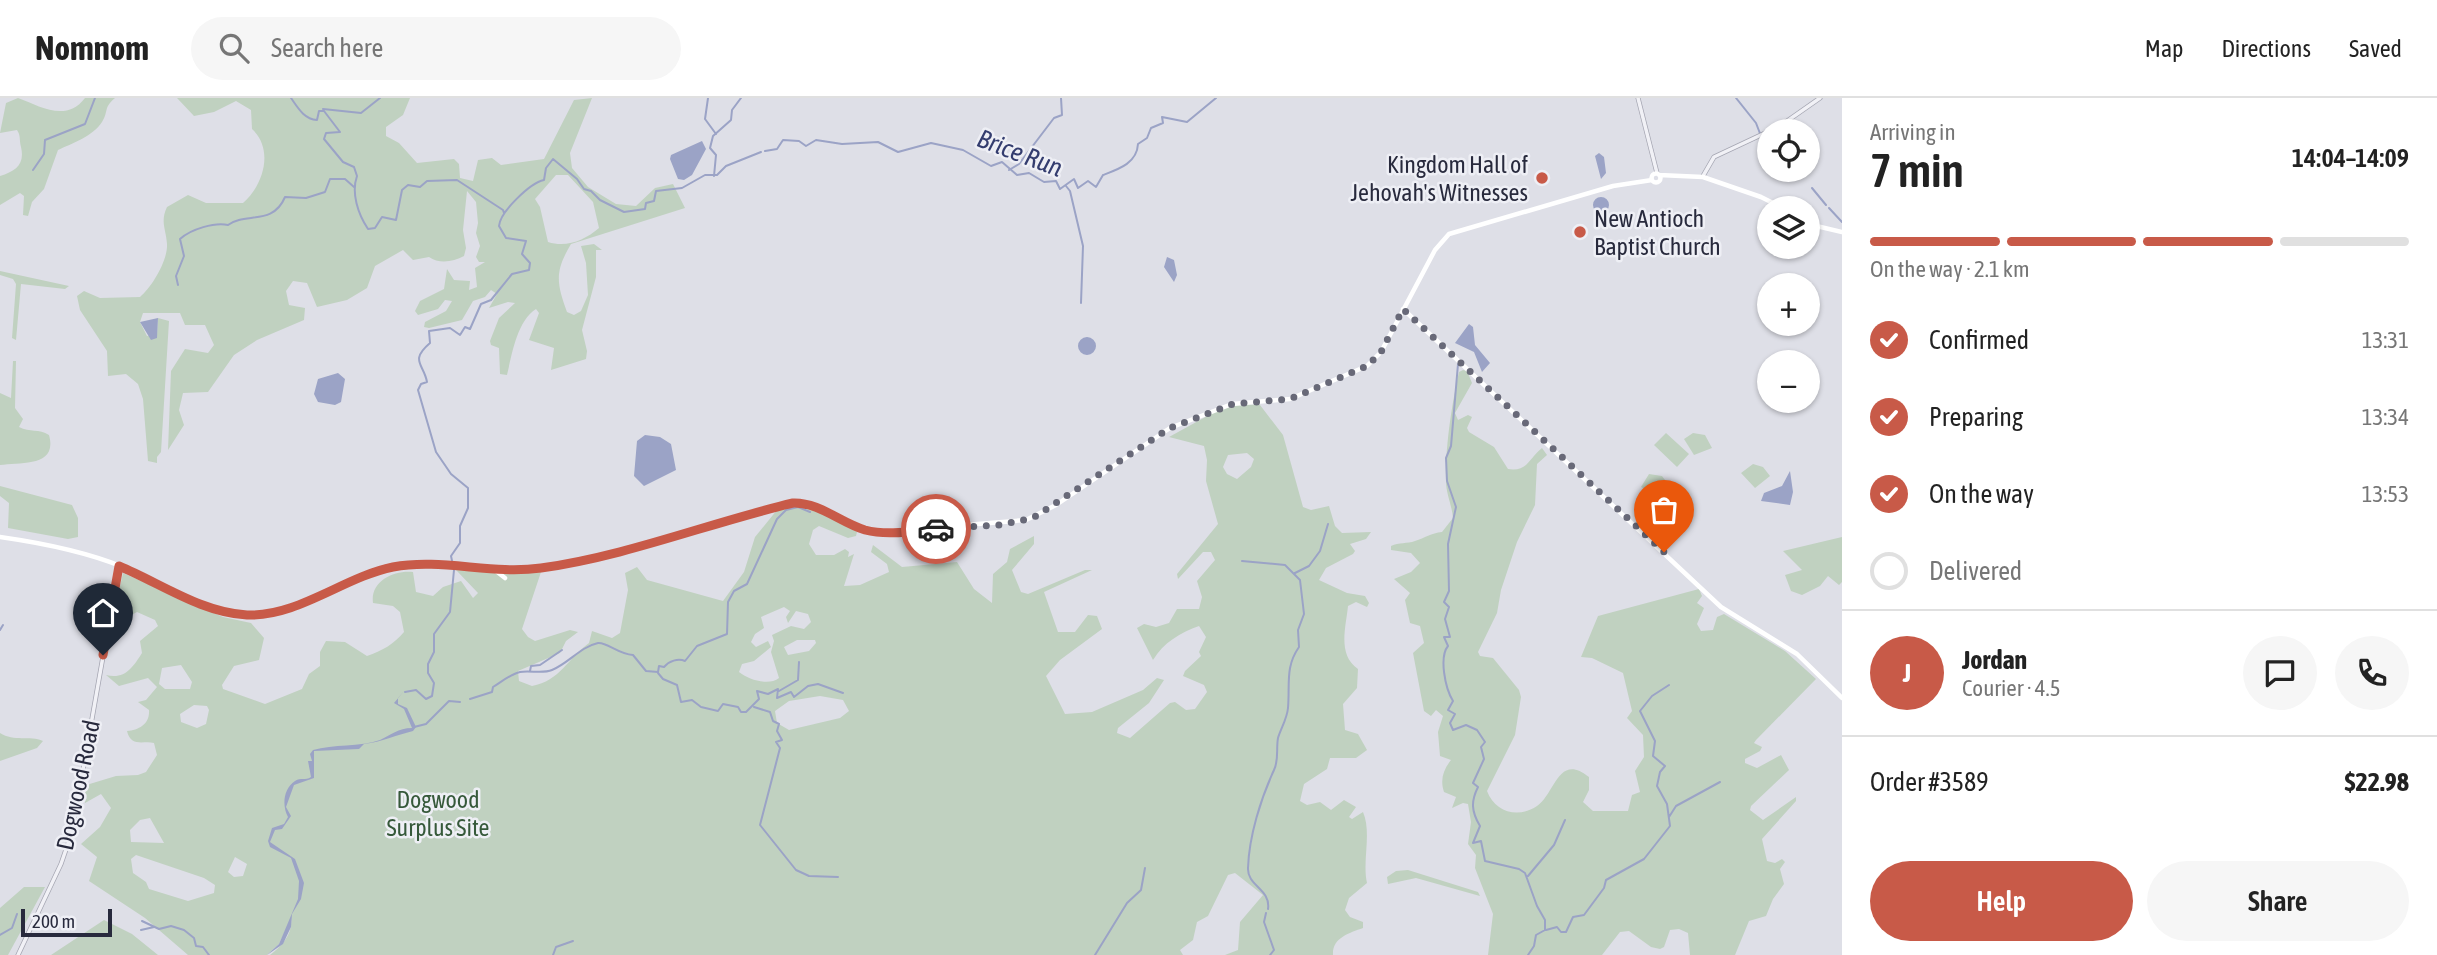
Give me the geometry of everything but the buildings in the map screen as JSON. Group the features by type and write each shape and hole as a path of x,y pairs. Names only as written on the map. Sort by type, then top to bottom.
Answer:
{"main road":[{"path":"0,537 58,547 119,566 216,610 250,615 279,611 379,570 415,564 530,569 581,561 793,503 811,506 856,526 878,532 1026,520 1065,499 1170,428 1233,404 1290,399 1367,366 1381,352 1435,250 1448,234 1656,176 1703,177 1758,196"},
{"path":"1820,227 1842,232"},
{"path":"1403,309 1721,607 1788,648 1842,698"},
{"path":"492,569 505,578"}],"street":[{"path":"1638,98 1656,176"},
{"path":"1703,177 1714,157 1794,117 1820,98"},
{"name":"Dogwood Road","path":"18,955 61,864 72,832 119,566"}],"green space":[{"path":"18,98 61,111 78,106 85,98 115,98 109,104 102,122 93,131 58,150 44,189 32,202 28,216 23,215 24,196 20,193 0,205 0,176 15,169 22,158 17,130 0,133 6,103"},
{"path":"177,98 410,98 403,115 386,127 386,136 399,143 417,163 454,159 459,164 460,178 473,181 478,160 492,158 501,165 544,159 574,100 592,98 570,153 572,168 588,187 616,204 636,206 655,188 673,184 685,208 571,244 562,262 559,284 567,312 574,315 581,311 588,295 586,263 581,246 594,244 602,250 596,250 596,277 582,330 586,359 551,370 554,348 529,340 539,313 536,309 524,321 520,330 507,375 500,374 499,348 491,345 490,341 499,318 515,303 508,302 489,308 497,294 491,290 485,297 473,301 462,320 429,328 424,327 425,322 446,311 452,301 445,300 438,309 418,315 415,311 420,301 444,289 447,269 454,280 470,281 469,290 477,287 475,268 485,262 479,262 476,257 480,246 476,233 476,202 467,191 463,230 466,248 464,256 446,261 429,257 413,260 403,250 375,266 367,288 347,300 317,307 307,283 293,281 286,291 289,305 305,308 304,320 257,340 234,355 208,392 183,393 179,410 184,425 168,450 171,371 185,349 208,353 214,345 205,325 185,325 180,313 143,313 140,322 147,336 157,335 158,318 169,321 161,452 157,463 148,461 143,399 138,384 126,374 108,376 107,351 80,310 77,296 84,291 100,298 140,297 154,280 165,258 167,244 164,221 167,207 188,195 206,203 243,203 256,187 264,167 264,156 259,137 252,129 251,110 236,101 214,112 194,116","holes":["556,175 568,175 593,202 599,228 575,242 555,244 548,242 540,207 535,199"]},
{"path":"0,271 69,286 65,289 21,284 16,340 12,338 16,284 13,279 0,275"},
{"path":"13,361 16,361 15,408 23,419 19,427 49,435 50,445 48,453 36,461 0,465 0,393 11,398"},
{"path":"1467,371 1472,383 1455,413 1458,420 1468,415 1472,417 1467,428 1469,432 1494,447 1508,469 1524,466 1542,448 1547,455 1537,464 1535,505 1517,542 1501,590 1497,613 1478,652 1480,656 1493,658 1519,690 1521,697 1515,735 1487,791 1496,804 1515,813 1530,810 1543,800 1558,778 1570,769 1589,777 1589,790 1583,802 1593,811 1628,811 1632,795 1640,792 1635,771 1644,757 1643,735 1627,718 1632,711 1623,673 1592,658 1581,657 1598,616 1699,589 1702,596 1697,603 1704,608 1697,624 1701,631 1713,630 1717,617 1724,614 1785,651 1816,679 1756,740 1754,743 1762,747 1760,751 1745,759 1745,763 1757,768 1781,755 1789,770 1750,810 1763,820 1796,797 1796,801 1762,839 1767,861 1775,863 1782,859 1785,862 1780,869 1784,884 1773,899 1766,916 1749,921 1735,955 1690,955 1688,933 1679,929 1670,930 1664,947 1660,949 1651,947 1629,931 1620,932 1602,955 1488,955 1493,914 1475,868 1476,855 1468,844 1471,822 1468,804 1463,803 1452,808 1456,797 1444,792 1443,775 1451,760 1440,756 1438,732 1443,716 1436,710 1431,716 1424,711 1413,653 1424,643 1420,626 1410,623 1405,600 1410,593 1394,579 1411,572 1420,563 1411,553 1391,550 1391,546 1442,532 1453,518 1446,486 1447,454 1456,384 1459,372"},
{"name":"Dogwood Surplus Site","path":"1242,404 1260,405 1283,435 1303,507 1311,510 1329,506 1335,526 1342,533 1371,532 1366,539 1350,544 1355,551 1353,554 1326,568 1319,580 1347,593 1365,596 1369,603 1367,607 1356,602 1348,606 1345,648 1351,663 1358,669 1357,688 1343,704 1345,730 1358,734 1367,750 1356,758 1330,758 1327,769 1304,784 1300,801 1307,805 1320,802 1331,810 1344,800 1356,807 1349,817 1352,819 1363,812 1366,820 1367,883 1349,898 1345,910 1350,917 1363,922 1363,928 1338,940 1333,955 1225,955 1238,950 1240,922 1263,895 1235,873 1228,875 1208,916 1197,922 1193,940 1180,950 1183,955 270,955 286,939 291,918 279,944 267,955 188,955 145,918 89,881 97,857 81,844 100,827 111,808 101,794 85,803 83,786 116,776 146,772 157,755 154,743 132,740 127,731 146,723 149,710 138,702 146,700 157,687 148,678 119,686 106,675 118,676 128,671 142,653 140,641 158,626 155,620 137,612 111,626 123,573 223,617 251,623 264,638 259,660 234,666 222,685 223,689 265,704 302,689 309,674 320,666 320,652 326,641 345,642 367,656 387,647 400,636 404,632 400,612 393,606 373,603 373,595 379,583 398,573 413,572 416,592 433,596 443,587 461,581 473,598 478,593 456,570 542,569 522,629 535,641 570,630 578,632 566,641 560,653 518,671 519,681 532,686 557,674 589,643 592,631 612,638 620,633 628,590 625,573 637,567 647,580 723,601 744,572 755,537 777,510 796,507 803,502 857,532 856,536 848,538 819,526 813,530 809,544 816,555 834,555 845,549 849,552 848,557 854,554 844,586 860,585 889,572 887,564 871,552 873,545 902,567 957,562 974,589 992,603 993,574 1007,562 1010,549 1034,536 1034,544 1012,570 1021,592 1028,594 1085,570 1092,570 1044,592 1058,632 1075,632 1088,615 1097,616 1102,629 1060,660 1046,676 1065,714 1092,712 1143,690 1157,678 1164,680 1149,703 1118,728 1117,733 1130,738 1170,703 1175,702 1186,710 1195,709 1207,692 1204,685 1183,676 1201,656 1199,652 1206,637 1199,626 1173,639 1153,660 1137,628 1144,624 1156,627 1169,623 1177,609 1199,609 1202,597 1197,581 1215,560 1211,552 1203,552 1178,579 1177,574 1218,524 1206,481 1207,460 1204,446 1169,437 1220,409","holes":["1247,453 1254,459 1251,467 1237,479 1227,474 1223,467 1228,455","784,607 790,611 786,617 788,623 796,611 808,614 811,622 804,629 791,626 772,635 774,641 771,652 779,678 770,682 753,680 739,672 742,664 754,661 771,647 768,641 756,647 751,642 755,634 764,628 761,617","797,640 815,640 816,643 809,651 788,655 784,647","181,665 192,682 190,689 165,689 159,684 162,668","820,696 843,700 849,711 840,718 789,730 777,723 775,711 789,701","194,705 207,706 209,710 206,724 197,728 181,722 180,714","150,818 164,843 131,842 130,830 140,820","136,855 204,878 215,885 214,893 188,901 149,889 146,882 133,873 131,859","235,857 247,864 243,876 234,877 228,872"]},
{"path":"1666,433 1689,454 1677,467 1654,445"},
{"path":"1693,433 1705,435 1712,448 1694,455 1684,439"},
{"path":"1753,464 1763,467 1770,476 1755,488 1741,473"},
{"path":"1649,474 1662,476 1668,484 1658,495 1641,487"},
{"path":"0,486 72,505 78,518 78,537 68,539 8,528 9,503 0,496"},
{"path":"1842,537 1842,582 1839,585 1828,576 1820,586 1802,595 1791,591 1785,575 1802,570 1783,551"},
{"path":"0,733 43,741 37,748 0,761"},
{"path":"1408,870 1478,892 1480,896 1416,878 1388,884 1387,877 1396,871"},
{"path":"24,887 45,887 8,955 0,955 0,908"},
{"path":"104,920 132,934 158,955 51,955"}],"water":[{"path":"702,141 706,149 692,175 684,180 678,179 671,155"},
{"path":"1599,153 1604,157 1606,173 1601,179 1595,156"},
{"path":"1598,197 1604,197 1609,205 1607,211 1598,213 1593,208 1593,202"},
{"path":"1167,257 1174,260 1177,275 1174,282 1164,267"},
{"path":"158,318 157,338 151,340 140,322"},
{"path":"1469,324 1473,327 1475,345 1490,363 1482,372 1474,352 1455,343"},
{"path":"1087,337 1093,340 1096,346 1093,352 1087,355 1081,352 1078,346 1081,340"},
{"path":"338,373 345,379 341,402 335,405 318,402 314,394 318,379"},
{"path":"645,435 660,437 671,444 676,470 644,486 634,476 637,441"},
{"path":"1790,471 1793,492 1790,505 1761,501 1764,493 1782,486"},
{"path":"398,698 398,704 407,708 416,727 413,731 377,742 364,744 359,749 314,751 314,778 294,785 286,807 291,816 282,829 275,830 270,842 295,859 304,883 301,899 292,914 291,927 283,944 267,955 279,944 298,899 299,881 291,858 270,847 268,841 272,828 284,824 288,817 284,803 288,788 297,780 311,777 308,761 312,761 310,754 313,750 372,742 399,730 412,728 404,709 394,703"}],"waterway":[{"path":"33,170 44,154 45,140 85,124 95,98"},
{"path":"291,98 308,118 317,120 319,111 324,111 340,132 326,133 324,139 343,162 354,167 357,176 356,203 368,229 375,228 382,217 396,220 402,190 408,185 420,187 427,181 457,180 504,213"},
{"path":"323,109 361,113 380,98"},
{"path":"708,98 705,119 716,134"},
{"path":"714,176 716,155 710,148 713,136 731,120 732,110 741,98"},
{"path":"1009,170 1019,164 1054,118 1062,115 1061,98"},
{"name":"Brice Run","path":"765,151 777,149 783,140 799,141 806,146 816,140 842,144 878,142 898,152 931,143 963,150 991,166 1002,162 1017,175 1029,173 1044,182 1056,181 1060,189 1074,179 1078,188 1088,181 1096,187 1103,175 1131,161 1138,144 1147,138 1151,128 1163,123 1162,117 1187,122 1216,98"},
{"path":"1736,98 1757,126"},
{"name":"Brice Run","path":"405,692 416,690 426,699 432,696 434,683 428,673 428,664 434,652 434,634 450,612 454,570 451,556 460,543 460,526 468,508 468,488 451,474 436,452 418,390 421,384 427,382 419,359 420,354 430,343 429,331 450,328 460,335 465,327 470,329 481,304 491,300 512,274 529,270 530,263 522,254 526,241 506,238 499,226 504,213 524,192 544,180 546,168 553,159 577,179 584,189 624,212 645,209 646,203 654,201 656,191 682,188 705,175 717,175 726,166 761,152"},
{"path":"178,285 176,276 184,256 180,239 190,232 210,225 228,225 242,219 266,215 280,206 285,197 306,198 325,192 330,179 345,179 354,187"},
{"path":"1066,186 1070,191 1083,246 1081,303"},
{"path":"1812,188 1826,205"},
{"path":"1829,208 1842,222"},
{"path":"1458,364 1451,446 1446,458 1447,481 1456,507 1448,544 1449,591 1444,602 1449,607 1445,619 1450,637 1444,637 1448,646 1444,657 1444,673 1453,701 1448,710 1455,714 1450,723 1453,730 1466,725 1477,730 1485,742 1481,747 1484,759 1473,783 1478,787 1473,806 1480,826 1473,843 1481,841 1485,861 1519,869 1525,873 1545,920 1545,930 1536,935 1534,946 1528,955"},
{"path":"470,699 492,692 493,687 517,673 552,670 598,643 633,655 646,671 658,672 659,666 664,667 677,660 685,661 697,646 727,634 728,602 734,591 747,584 777,519 786,510 798,507 810,512"},
{"path":"1295,573 1309,566 1320,551 1328,524"},
{"path":"1242,561 1285,565 1300,580 1304,614 1298,630 1299,647 1290,669 1288,708 1278,738 1276,766 1256,818 1249,856 1249,874 1266,897 1268,909"},
{"path":"0,630 3,625"},
{"path":"530,671 531,666 540,665 562,650"},
{"path":"779,691 798,680 799,662"},
{"path":"658,673 663,679 677,685 681,702 692,700 701,707 718,711 723,704 746,712 759,699 757,691 768,694 778,689 777,698 791,692 794,697 808,686 818,684 843,693"},
{"path":"1546,930 1557,927 1561,932 1566,932 1573,917 1584,915 1604,888 1606,880 1644,859 1670,826 1667,804 1657,786 1660,772 1665,766 1653,756 1655,741 1640,711 1652,696 1669,685"},
{"path":"414,727 426,724 449,701 460,702"},
{"path":"754,707 770,712 773,721 779,724 777,731 782,740 776,742 780,748 760,825 796,870 809,876 838,877"},
{"path":"1669,817 1676,806 1720,782"},
{"path":"1528,876 1554,845 1565,820"},
{"path":"1095,955 1127,903 1141,890 1145,868"},
{"path":"1266,913 1264,922 1274,950 1270,955"},
{"path":"0,935 12,928 17,914"},
{"path":"142,921 159,929 171,926 184,930 194,938 196,946 203,947 209,955"},
{"path":"141,930 154,927"},
{"path":"553,955 556,947 573,941"}],"way so far":[{"path":"936,529 999,525 1033,518 1074,494 1170,428 1233,404 1290,399 1367,366 1378,357 1403,309 1664,552"}],"place":[{"name":"Kingdom Hall of Jehovah's Witnesses","path":"1542,178"},
{"name":"New Antioch Baptist Church","path":"1580,232"}],"route":[{"path":"103,655 119,566 216,610 239,615 260,615 279,611 379,570 415,564 520,569 565,564 793,503 811,506 865,530 895,532 936,529"}]}
